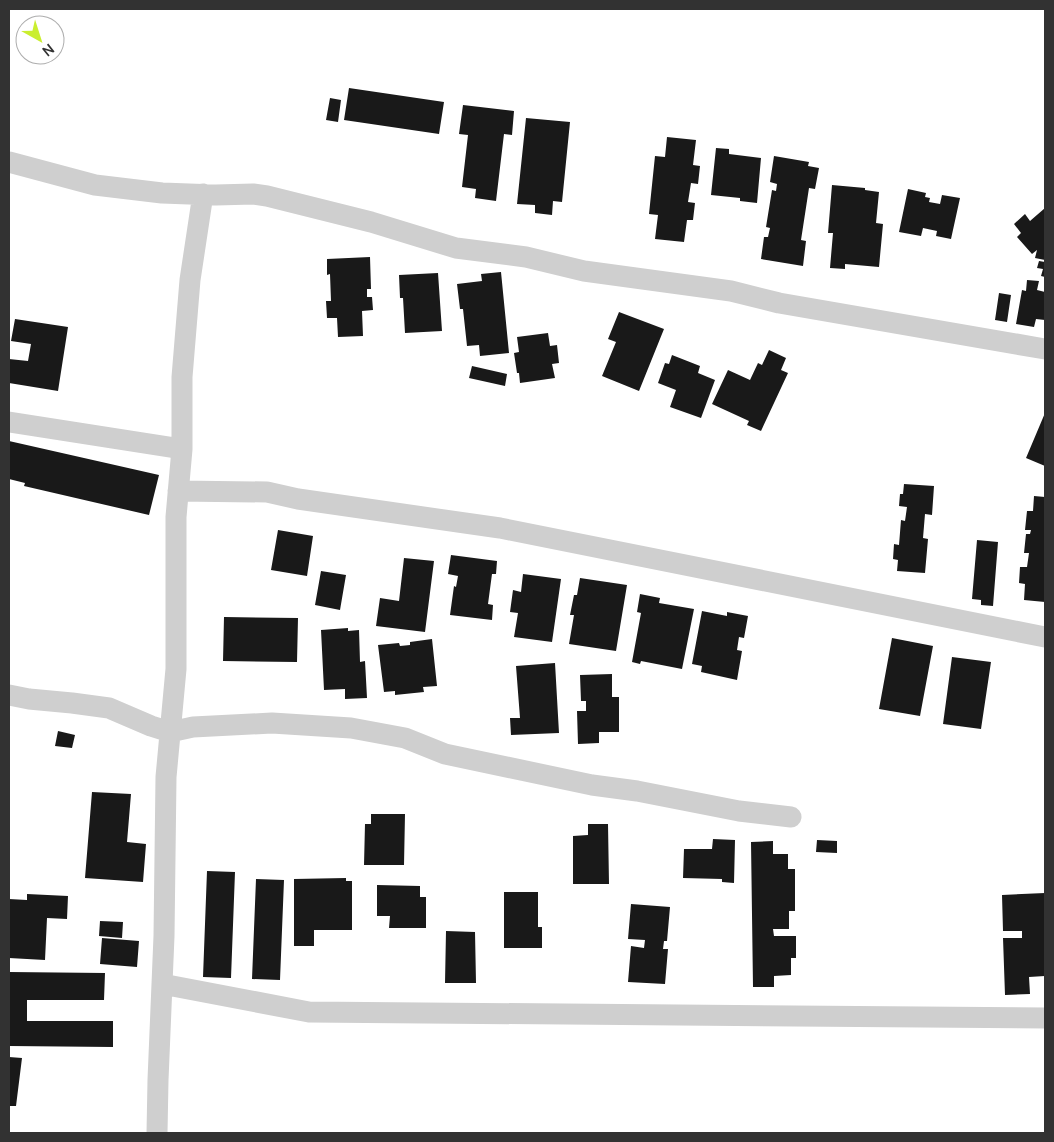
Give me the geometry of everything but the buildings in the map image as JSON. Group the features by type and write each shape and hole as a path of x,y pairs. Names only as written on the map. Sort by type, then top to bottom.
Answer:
{"street":[{"path":"9,162 95,185 162,194 203,194 216,196 253,194 267,196 371,222 456,248 526,257 584,271 731,291 779,303 1045,349"},
{"path":"157,1133 166,776 176,669 176,517 182,449 182,377 190,280 203,194"},
{"path":"9,422 182,449"},
{"path":"178,491 267,492 298,499 500,528 1045,637"},
{"path":"9,695 29,700 109,708 170,732 193,727 272,723 351,728 405,738 445,754 592,785 637,791 739,811 791,817"},
{"path":"162,984 309,1012 1045,1018"}]}
